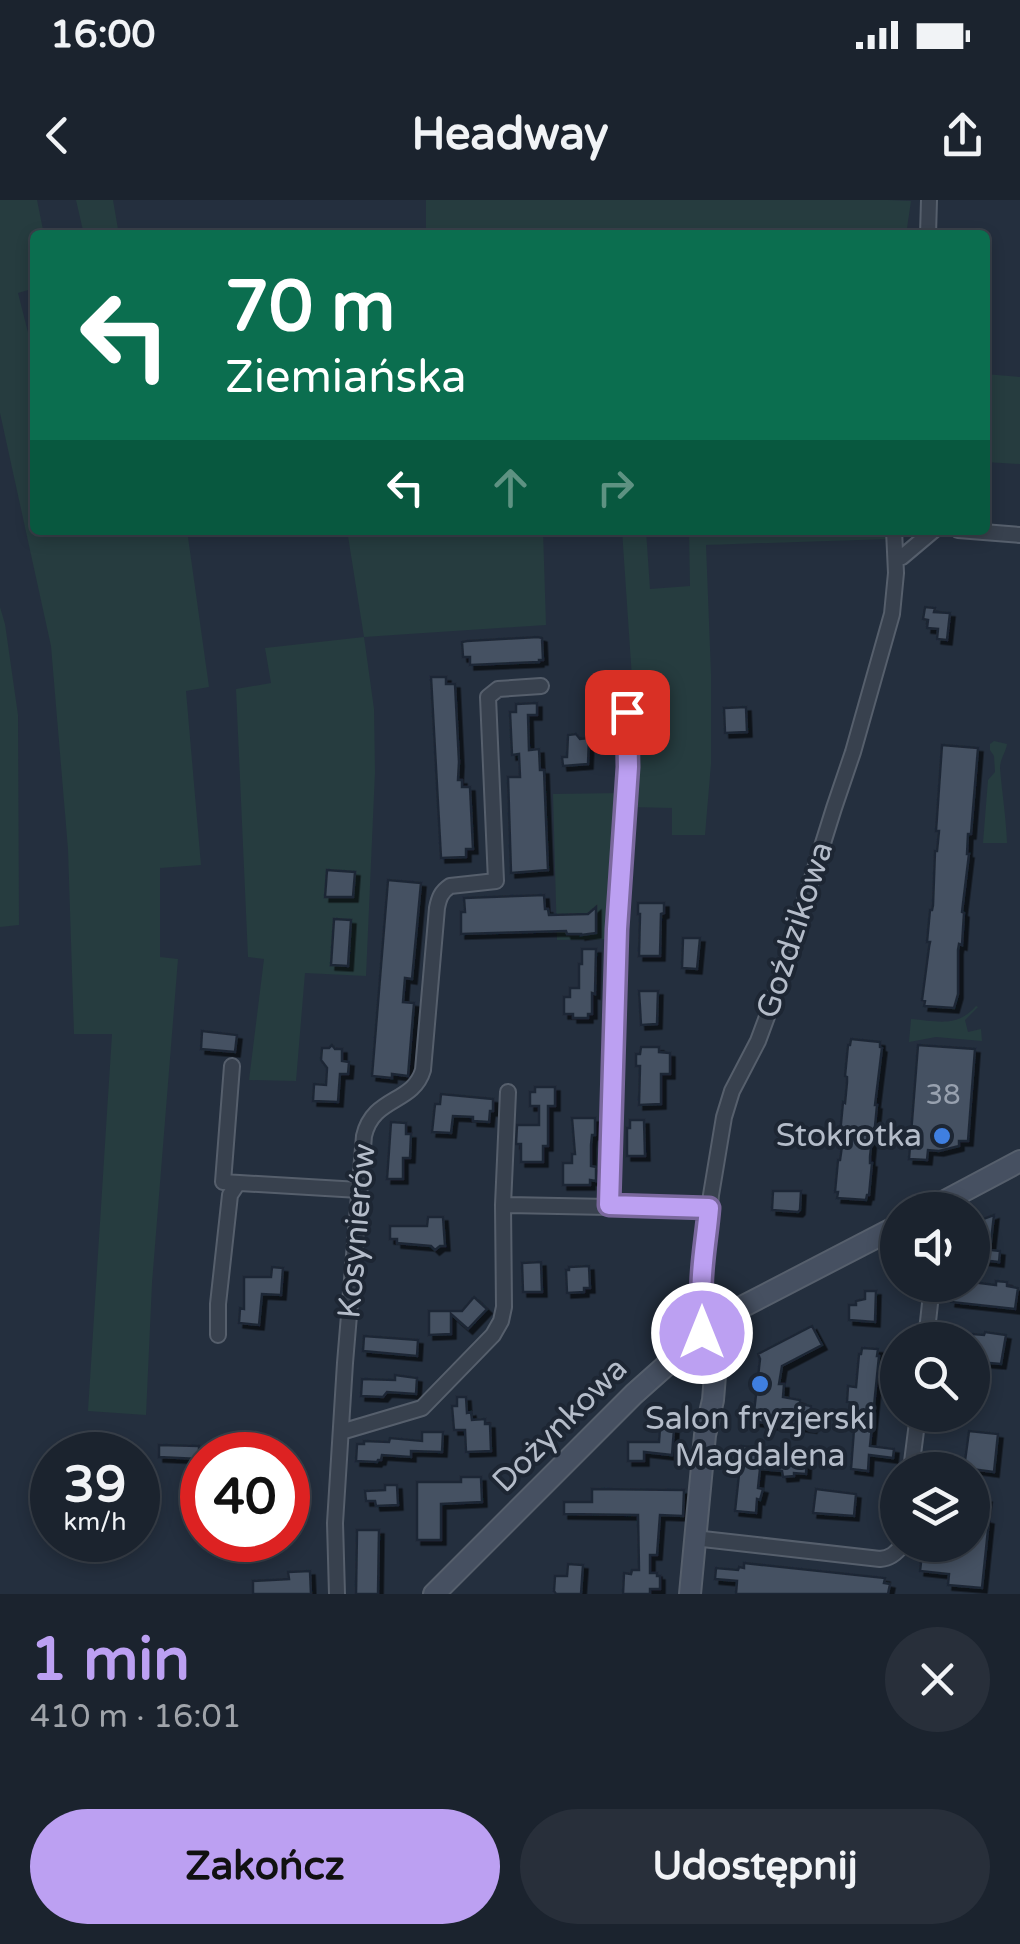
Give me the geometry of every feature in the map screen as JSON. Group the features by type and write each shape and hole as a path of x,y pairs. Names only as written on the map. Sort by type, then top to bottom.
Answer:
{"street":[{"path":"928,230 929,200"},
{"path":"990,533 1020,535"},
{"name":"Goździkowa","path":"707,1329 702,1288 721,1131 728,1102 778,988 883,650 894,604 894,535"},
{"path":"896,559 928,535"},
{"name":"Kosynierów","path":"337,1594 335,1523 340,1432 364,1136 370,1118 415,1086 423,1070 440,897 450,886 496,880 488,697 498,689 541,686"},
{"path":"609,1205 617,929 628,767 627,712"},
{"path":"218,1335 230,1195 232,1066"},
{"path":"340,1432 422,1408 492,1335 504,1312 508,1092"},
{"path":"962,1192 1020,1161"},
{"path":"230,1182 358,1190"},
{"path":"503,1205 709,1208"},
{"name":"Dożynkowa","path":"434,1594 634,1394 707,1329 880,1235"},
{"path":"705,1435 702,1366 707,1329"},
{"path":"690,1594 716,1363 715,1340 707,1329"},
{"path":"680,1352 702,1366"},
{"path":"694,1538 880,1559"}],"green space":[{"path":"0,200 37,200 43,230 30,230 30,289 18,293 30,340 30,535 188,535 209,687 186,691 201,865 160,868 160,957 178,959 152,1283 146,1415 88,1411 112,1034 74,1034 68,849 51,646 0,413"},
{"path":"76,200 113,200 118,230 83,230"},
{"path":"426,200 911,201 907,230 426,230"},
{"path":"990,374 1020,377 1020,464 990,462"},
{"path":"348,535 543,535 546,625 364,637"},
{"path":"622,535 646,535 650,589 690,586 689,535 889,535 889,539 706,545 711,764 705,835 672,835 672,808 630,807 633,693"},
{"path":"0,607 18,715 19,925 0,927"},
{"path":"364,637 374,709 375,772 366,976 305,973 296,1081 249,1080 264,959 248,957 236,689 271,683 265,648"},
{"path":"994,741 1007,744 1000,768 1007,843 983,843 988,780 995,772 990,750"},
{"path":"623,793 620,849 610,853 616,865 613,939 557,940 553,794"},
{"path":"976,1006 965,1020 968,1032 981,1029 982,1041 936,1037 909,1042 911,1019 954,1020"}],"building":[{"path":"925,607 950,613 947,640 937,639 938,629 927,628 928,620 923,619"},
{"path":"542,638 543,660 539,662 470,665 470,657 463,657 462,642"},
{"path":"431,677 446,677 446,684 455,684 458,780 462,780 462,787 470,787 473,849 466,849 466,857 441,858"},
{"path":"537,703 537,715 528,715 529,750 539,749 540,770 544,770 548,870 511,873 508,777 520,777 519,754 512,755 510,712 516,712 516,704"},
{"path":"746,707 747,732 725,733 724,708"},
{"path":"576,734 580,739 589,738 588,764 563,766 568,735"},
{"path":"942,745 978,748 954,1008 924,1006 922,1000 939,831"},
{"path":"327,870 355,872 353,897 325,897"},
{"path":"388,880 421,883 412,979 405,978 403,1002 414,1003 408,1076 392,1074 392,1078 372,1076"},
{"path":"544,895 549,915 588,914 596,907 596,933 461,934 464,898"},
{"path":"638,903 664,903 660,956 639,956"},
{"path":"334,919 351,920 348,966 331,965"},
{"path":"683,938 700,938 697,969 682,968"},
{"path":"582,949 596,949 595,994 592,993 592,1014 588,1018 573,1018 573,1014 564,1014 564,997 570,997 570,988 579,988"},
{"path":"639,991 658,991 657,1024 641,1025"},
{"path":"202,1031 237,1035 235,1052 201,1049"},
{"path":"851,1039 880,1042 882,1048 866,1200 837,1198 835,1192"},
{"path":"332,1045 342,1049 342,1061 349,1062 348,1074 340,1074 338,1102 313,1101 314,1084 326,1085 322,1048"},
{"path":"918,1045 975,1049 968,1141 939,1151 928,1150 927,1160 909,1159"},
{"path":"641,1047 659,1047 659,1052 670,1053 670,1074 661,1074 661,1104 639,1105 640,1066 636,1066 636,1054 640,1054"},
{"path":"535,1087 555,1087 555,1106 548,1106 548,1146 543,1146 543,1162 521,1162 521,1144 516,1144 517,1125 539,1125 539,1106 530,1106 530,1092 535,1092"},
{"path":"441,1094 493,1099 489,1122 453,1116 451,1133 432,1132 435,1104 440,1104"},
{"path":"572,1118 595,1118 591,1166 596,1167 596,1181 590,1180 590,1185 563,1185 563,1163 572,1163 575,1154"},
{"path":"630,1120 644,1120 645,1156 627,1156"},
{"path":"391,1122 406,1123 406,1134 411,1134 410,1158 403,1158 403,1179 387,1179"},
{"path":"773,1191 801,1191 800,1210 772,1210"},
{"path":"994,1215 990,1250 990,1216"},
{"path":"428,1217 443,1217 445,1246 435,1250 390,1239 390,1226 427,1226"},
{"path":"990,1250 1000,1251 999,1262 990,1261"},
{"path":"541,1262 542,1292 523,1292 522,1263"},
{"path":"589,1266 590,1288 567,1293 566,1270"},
{"path":"272,1267 283,1268 281,1295 262,1294 259,1325 239,1323 240,1308 244,1309 244,1277 271,1277"},
{"path":"996,1281 1007,1282 1007,1286 1018,1288 1015,1309 951,1302 990,1302 990,1284 996,1285"},
{"path":"865,1291 876,1291 875,1322 849,1320 849,1305 865,1299"},
{"path":"474,1297 487,1309 468,1329 451,1314 451,1334 429,1335 429,1311 462,1311"},
{"path":"812,1326 822,1345 782,1366 779,1384 784,1384 783,1397 811,1406 812,1428 753,1421 758,1354"},
{"path":"990,1333 1006,1335 1001,1364 990,1363"},
{"path":"364,1336 418,1340 417,1356 363,1351"},
{"path":"862,1348 878,1349 870,1446 894,1449 880,1452 880,1456 869,1455 868,1471 851,1469 856,1403 847,1402 848,1386 856,1387"},
{"path":"395,1375 417,1378 416,1394 387,1392 383,1397 361,1396 362,1379 395,1380"},
{"path":"457,1397 466,1397 467,1413 471,1412 472,1420 485,1419 485,1424 490,1424 491,1451 466,1452 465,1430 454,1430 452,1406 457,1406"},
{"path":"660,1428 674,1429 672,1455 644,1452 644,1461 628,1461 628,1442 659,1442"},
{"path":"422,1432 443,1432 442,1452 411,1451 411,1457 382,1455 377,1462 356,1461 357,1444 389,1442 390,1438 422,1441"},
{"path":"969,1432 998,1434 994,1472 990,1471 990,1452 966,1452"},
{"path":"160,1445 180,1446 180,1458 160,1457"},
{"path":"742,1446 807,1453 806,1474 783,1477 782,1471 760,1469 758,1488 763,1489 756,1513 735,1511"},
{"path":"461,1477 481,1477 482,1502 441,1504 441,1540 417,1540 417,1482 461,1482"},
{"path":"385,1485 397,1485 398,1505 376,1506 375,1501 366,1501 365,1491 385,1490"},
{"path":"592,1489 684,1490 683,1516 660,1515 657,1555 650,1555 650,1573 660,1576 660,1589 650,1589 650,1594 623,1594 624,1573 639,1570 638,1515 564,1514 564,1502 592,1502"},
{"path":"816,1489 856,1494 854,1516 813,1513"},
{"path":"357,1530 379,1530 378,1594 356,1594"},
{"path":"921,1562 985,1562 982,1588 948,1585 949,1574 920,1571"},
{"path":"744,1563 885,1578 884,1583 890,1584 888,1594 736,1594 737,1581 715,1579 716,1568 738,1570 744,1568"},
{"path":"568,1564 583,1565 581,1594 554,1591 555,1576 567,1576"},
{"path":"310,1571 311,1594 253,1594 253,1581 289,1579 288,1572"}],"place":[{"name":"Stokrotka","path":"942,1136"},
{"name":"Salon fryzjerski Magdalena","path":"760,1384"}],"route":[{"path":"627,712 628,767 617,929 609,1205 709,1208 702,1288 707,1329 702,1333"}]}
